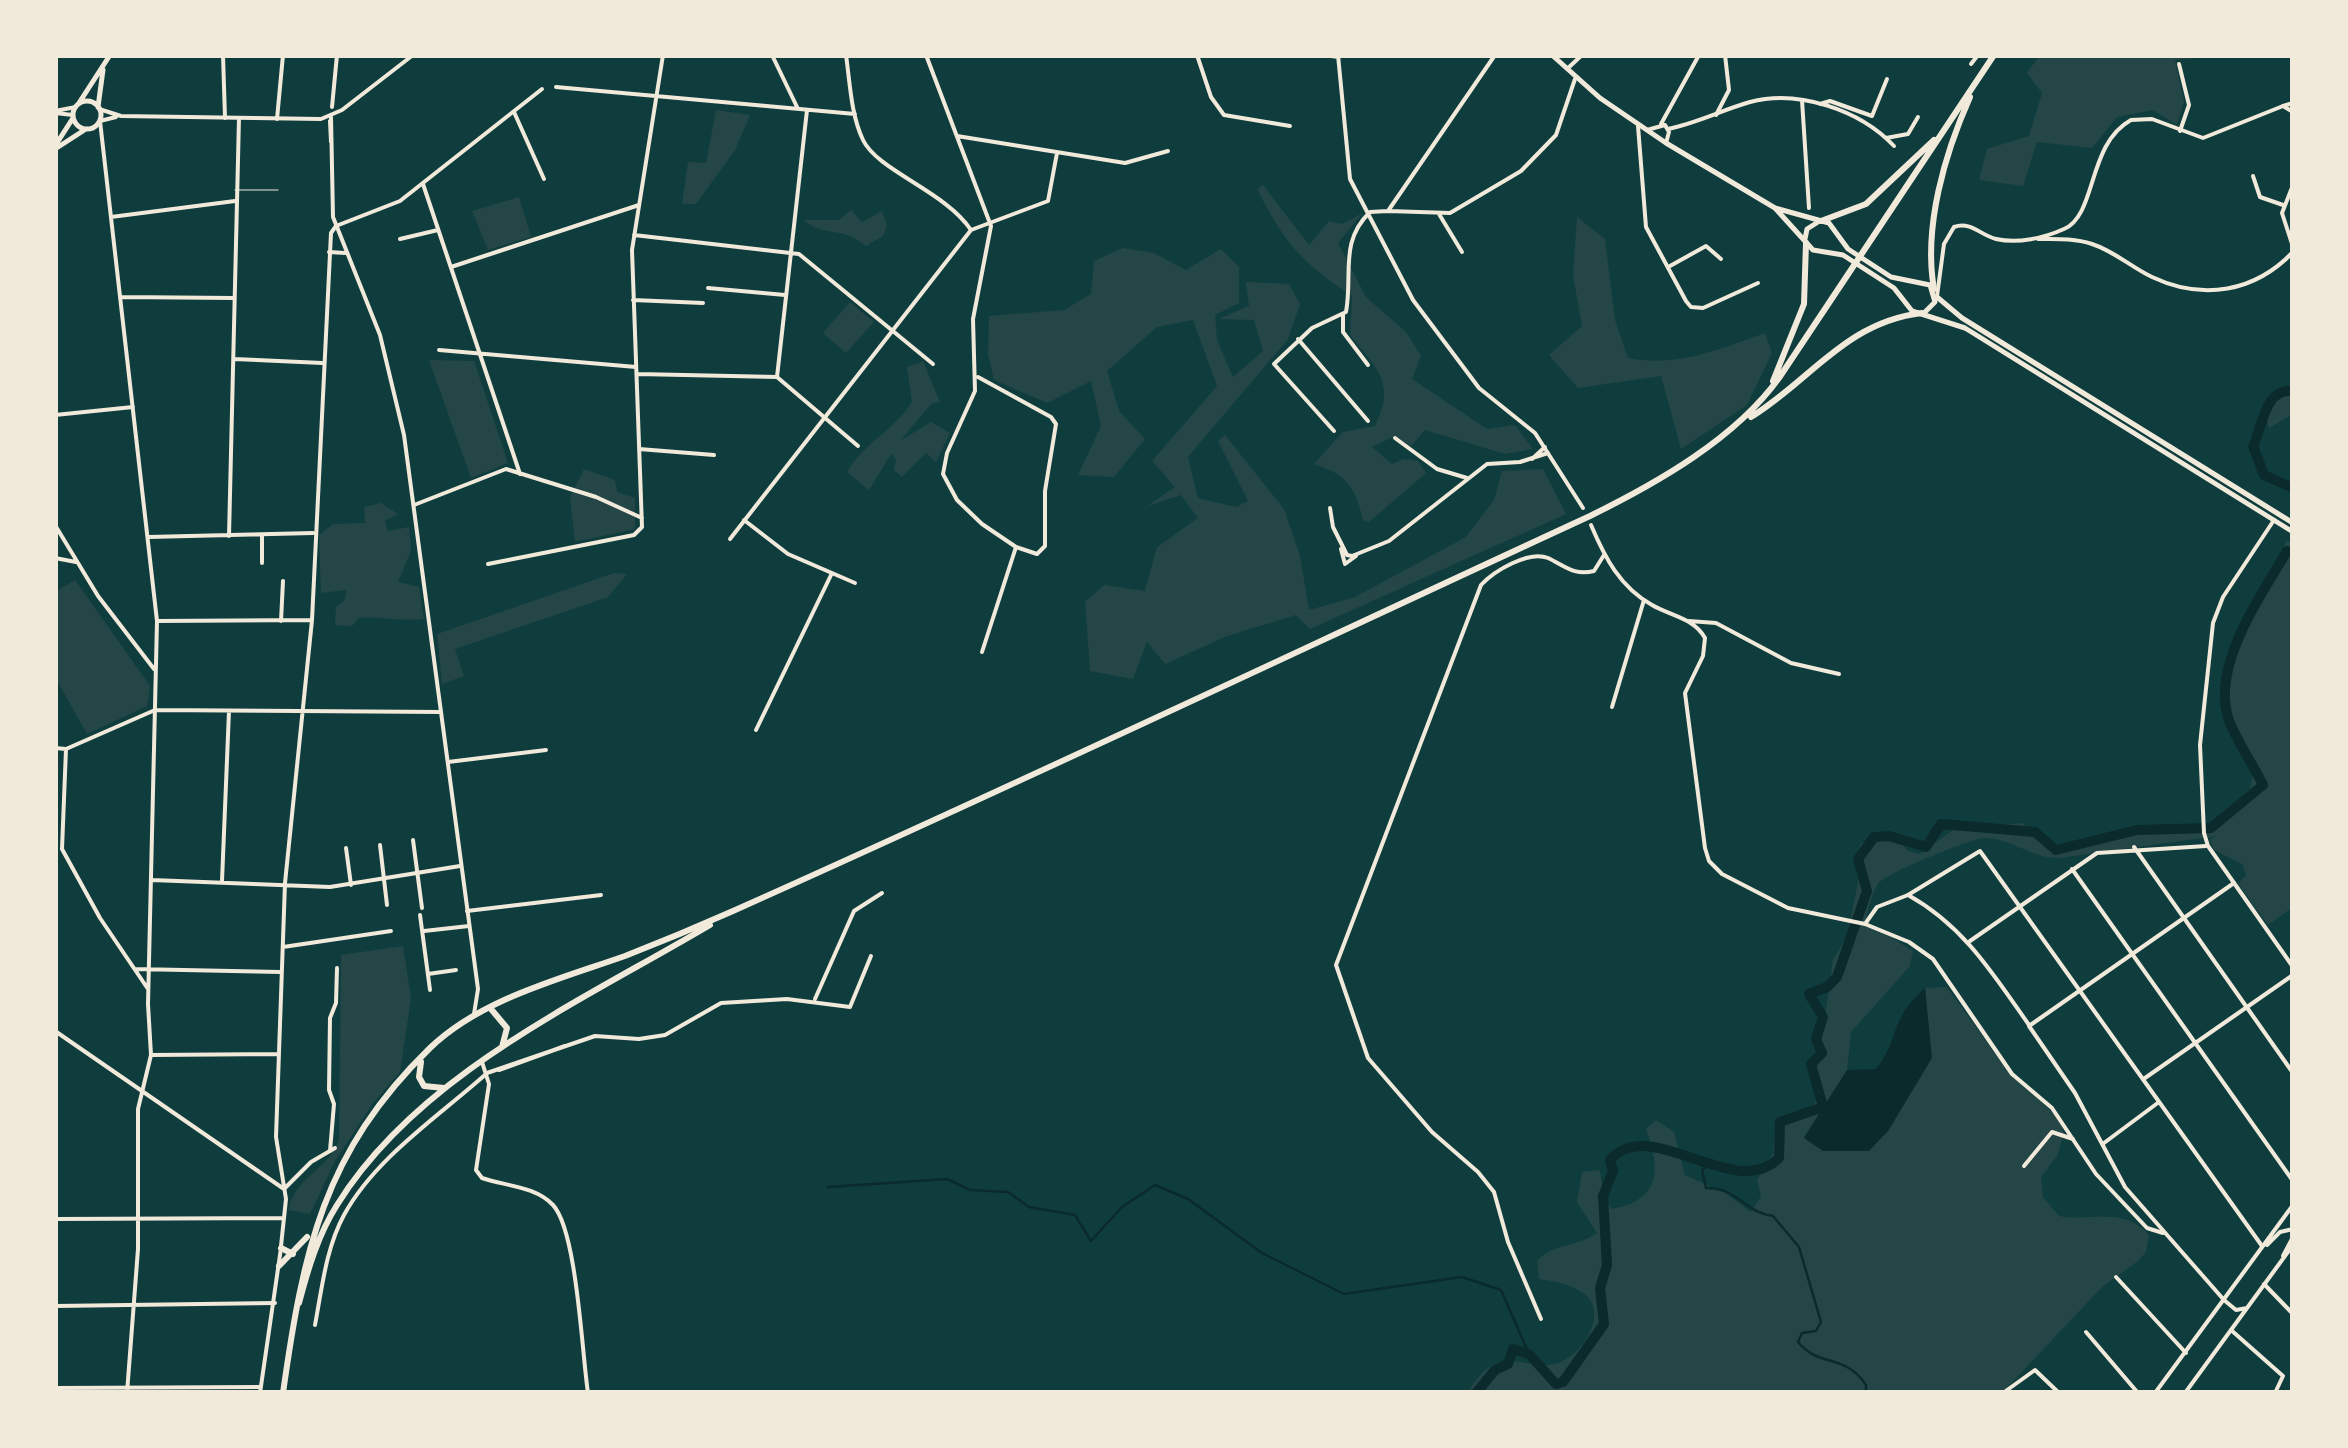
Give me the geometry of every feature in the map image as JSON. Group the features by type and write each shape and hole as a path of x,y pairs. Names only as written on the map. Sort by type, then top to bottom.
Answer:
{"highway":[{"path":"1737,426 1766,396 1994,55"},
{"path":"1935,293 1930,252 1947,158 1979,78"},
{"path":"1820,221 1858,209 1875,198 1951,121"},
{"path":"1766,396 1804,304 1806,244"},
{"path":"279,1266 294,1254 313,1228 348,1153 423,1056 470,1019 732,911 1590,516 1737,426 1870,326 1922,313"},
{"path":"292,1326 312,1259 336,1206 376,1152 444,1088 482,1061 732,911"},
{"path":"491,1009 507,1028 506,1040 498,1052"},
{"path":"423,1056 421,1082 428,1088 444,1088"},
{"path":"283,1393 292,1326 313,1228"},
{"path":"281,1248 294,1254"}],"main road":[{"path":"55,148 110,55"},
{"path":"1552,55 1576,78 1666,144 1775,208 1829,224 1849,254 1886,278 1908,308 1965,328 2293,532"},
{"path":"55,148 97,124 104,65"},
{"path":"77,106 90,102 99,108"},
{"path":"73,116 86,129"},
{"path":"1775,208 1813,250 1849,254"},
{"path":"1806,244 1808,228 1820,221"},
{"path":"1827,252 1835,244 1836,234"},
{"path":"1886,278 1912,284 1922,282 1962,318 2293,523"},
{"path":"1904,300 1912,284"},
{"path":"1922,313 1930,310 1935,293"}],"street":[{"path":"222,55 225,118"},
{"path":"276,118 283,55"},
{"path":"332,107 337,55"},
{"path":"403,63 404,55"},
{"path":"99,108 121,116 330,116 413,55"},
{"path":"488,564 637,533 642,518 634,235 663,55"},
{"path":"772,55 798,109"},
{"path":"846,55 855,114 872,153 950,204 972,230"},
{"path":"926,55 991,226 973,319 978,378 944,460 943,474 964,507 1016,547 1034,554 1044,550 1045,484 1056,424 1046,414 978,378"},
{"path":"1197,55 1211,96 1224,115 1290,126"},
{"path":"1323,55 1339,56 1350,180 1418,309 1479,388 1522,420 1550,452 1583,508"},
{"path":"1388,211 1495,55"},
{"path":"1567,70 1582,55"},
{"path":"1646,130 1662,124 1699,55"},
{"path":"1716,115 1729,90 1725,55"},
{"path":"1971,64 1978,55"},
{"path":"2179,64 2189,105 2180,131"},
{"path":"1370,212 1439,214 1456,210 1536,159 1560,128 1576,78"},
{"path":"1820,104 1830,101 1872,116 1887,80"},
{"path":"556,87 855,114"},
{"path":"336,226 390,206 542,89"},
{"path":"1668,129 1760,100 1802,100 1858,119 1894,146"},
{"path":"1802,100 1809,208"},
{"path":"2028,240 2076,222 2098,156 2124,124 2147,118 2210,138 2293,103"},
{"path":"55,112 77,106"},
{"path":"2283,106 2293,112"},
{"path":"777,378 807,110"},
{"path":"55,112 73,116"},
{"path":"514,112 544,178"},
{"path":"121,116 97,124 157,620 148,989 150,1055 142,1090 128,1390"},
{"path":"330,116 336,226 392,372 414,505 478,989 470,1019"},
{"path":"229,536 239,118"},
{"path":"1886,138 1908,134 1918,118"},
{"path":"1662,124 1668,129"},
{"path":"1638,126 1646,226 1686,301 1696,309 1743,294 1758,283"},
{"path":"1666,144 1668,129"},
{"path":"957,136 1125,164 1168,151"},
{"path":"730,539 822,416 972,230 1048,202 1057,153"},
{"path":"2253,176 2260,197 2283,204"},
{"path":"423,184 520,474"},
{"path":"1935,293 1942,277 1946,237 1958,225 1998,239 2084,242 2158,280 2211,290 2246,286 2275,271 2293,250 2282,220 2283,204 2293,184"},
{"path":"110,217 235,201"},
{"path":"451,267 639,205"},
{"path":"1368,365 1342,332 1350,240 1370,212"},
{"path":"1439,214 1462,252"},
{"path":"55,1388 260,1390 284,1218 284,1189 276,1148 286,883 312,620 322,363 329,252 336,226"},
{"path":"400,239 438,230"},
{"path":"634,235 790,251 804,256 933,364"},
{"path":"1670,266 1706,246 1720,259"},
{"path":"329,252 345,253"},
{"path":"708,288 786,295"},
{"path":"120,297 233,298"},
{"path":"634,300 703,303"},
{"path":"1334,431 1274,364 1298,339 1344,314"},
{"path":"1298,339 1368,421"},
{"path":"439,350 636,371 777,378 858,446"},
{"path":"235,359 322,363"},
{"path":"55,415 133,407"},
{"path":"1395,438 1437,469 1467,478"},
{"path":"1532,459 1545,446"},
{"path":"639,448 714,455"},
{"path":"1330,508 1345,564 1389,541 1493,462 1532,459 1550,452"},
{"path":"414,505 503,470 596,498 642,518"},
{"path":"744,520 788,554 854,583"},
{"path":"2274,520 2223,597 2213,624 2201,723 2203,823 2208,846 2293,967"},
{"path":"1592,525 1604,556 1620,580 1644,600 1699,628 1706,644 1685,694 1709,861 1722,874 1795,911 1859,923 1909,942 1944,970 2002,1061 2052,1108 2096,1174 2146,1228 2163,1233"},
{"path":"56,529 156,672"},
{"path":"148,536 315,533"},
{"path":"262,536 262,563"},
{"path":"982,652 1016,547"},
{"path":"1541,1319 1508,1242 1494,1192 1478,1172 1432,1132 1368,1058 1336,965 1482,585 1494,574 1534,557 1545,556 1582,573 1594,571 1604,556"},
{"path":"55,558 76,562"},
{"path":"756,730 832,573"},
{"path":"281,623 283,581"},
{"path":"1612,707 1644,600"},
{"path":"157,620 312,620"},
{"path":"1689,622 1716,623 1785,661 1839,674"},
{"path":"222,881 230,709"},
{"path":"55,748 66,749 155,710 441,712"},
{"path":"66,749 58,849 148,989"},
{"path":"448,762 546,750"},
{"path":"414,840 422,908"},
{"path":"380,845 387,904"},
{"path":"1970,941 2097,852 2208,846"},
{"path":"2134,847 2293,1073"},
{"path":"346,848 351,885"},
{"path":"1859,923 1877,907 1908,895 1980,851 2023,906 2263,1247"},
{"path":"152,880 351,885 462,866"},
{"path":"2072,869 2293,1182"},
{"path":"2029,1026 2234,883"},
{"path":"814,1001 854,910 882,893"},
{"path":"468,911 600,895"},
{"path":"1908,895 1948,920 1970,941 2104,1143 2125,1187 2224,1300 2236,1310 2247,1308"},
{"path":"420,915 430,990"},
{"path":"422,932 469,926"},
{"path":"283,948 391,931"},
{"path":"314,1326 328,1257 348,1209 406,1144 487,1072 575,1041 602,1036 639,1039 666,1035 721,1003 814,1001 852,1005 871,956"},
{"path":"284,1189 311,1162 333,1150 330,1018 336,1003 337,968"},
{"path":"135,969 282,972"},
{"path":"428,974 456,970"},
{"path":"2143,1079 2293,975"},
{"path":"478,989 491,1009"},
{"path":"55,1030 284,1189"},
{"path":"150,1055 279,1054"},
{"path":"482,1061 487,1072 476,1170 487,1180 540,1196 559,1214 574,1273 588,1393"},
{"path":"2104,1143 2159,1102"},
{"path":"2024,1166 2052,1132 2073,1139"},
{"path":"2156,1393 2293,1205"},
{"path":"55,1218 284,1218"},
{"path":"2263,1247 2290,1226 2293,1228"},
{"path":"2282,1261 2293,1237"},
{"path":"2185,1393 2293,1245"},
{"path":"2116,1277 2186,1354"},
{"path":"2264,1284 2293,1314"},
{"path":"55,1306 275,1303"},
{"path":"2231,1330 2283,1376 2276,1393"},
{"path":"2086,1332 2138,1393"},
{"path":"2003,1393 2030,1372 2040,1372 2059,1393"}],"lane":[{"path":"235,190 278,190"}],"shaded area":[{"path":"2040,55 2229,55 2175,60 2184,102 2177,125 2153,110 2117,117 2092,148 2037,142 2023,186 1979,180 1987,149 2029,136 2042,93 2027,73"},
{"path":"716,110 750,115 735,150 696,204 682,204 688,162 706,163"},
{"path":"1263,185 1309,245 1329,221 1342,224 1363,213 1338,243 1366,297 1406,332 1421,356 1412,379 1487,429 1515,425 1533,449 1505,454 1425,430 1411,446 1395,436 1372,447 1392,464 1403,459 1418,461 1426,473 1369,522 1363,520 1348,483 1314,464 1343,432 1375,426 1384,387 1375,367 1350,335 1352,296 1307,262 1286,238 1257,189"},
{"path":"519,197 531,237 488,250 472,211"},
{"path":"851,210 862,222 882,211 887,225 883,236 866,246 803,220 839,220"},
{"path":"1577,217 1605,239 1615,320 1628,358 1681,359 1765,333 1772,353 1747,405 1681,449 1661,376 1578,388 1549,355 1582,326 1573,275"},
{"path":"1123,248 1154,253 1186,270 1221,249 1239,267 1239,303 1215,315 1217,340 1233,377 1263,351 1254,320 1219,319 1249,306 1246,282 1289,284 1300,304 1288,339 1188,457 1198,498 1236,507 1248,501 1218,441 1225,435 1284,509 1300,556 1309,610 1355,597 1466,537 1494,500 1502,471 1543,469 1566,514 1310,629 1296,615 1227,636 1165,664 1147,642 1133,679 1090,671 1085,602 1104,585 1145,591 1157,547 1198,518 1181,495 1147,506 1175,487 1152,461 1217,386 1193,320 1157,327 1107,371 1119,411 1145,439 1114,477 1078,475 1101,426 1091,381 1047,403 994,380 988,354 989,316 1064,310 1091,294 1094,261"},
{"path":"850,302 874,322 846,353 823,333"},
{"path":"429,360 474,361 508,463 471,478"},
{"path":"923,361 940,402 932,403 900,441 931,422 950,433 936,462 926,453 902,477 894,470 896,460 891,454 869,490 847,472 912,402 907,367"},
{"path":"2283,392 2293,392 2293,414 2269,428 2265,414"},
{"path":"584,469 615,480 617,492 635,498 635,529 575,542 570,497"},
{"path":"381,503 398,514 385,521 388,531 409,527 411,551 398,582 419,587 424,619 359,618 352,626 335,625 336,607 344,601 347,590 321,593 319,535 333,524 365,523 364,507"},
{"path":"2287,540 2293,544 2293,907 2268,925 2238,884 2246,875 2242,864 2214,850 2210,839 2217,836 2059,858 1984,838 1910,865 1878,884 1865,921 1913,951 1910,966 1851,1032 1847,1070 1804,1137 1888,1131 1931,1058 1925,988 1947,987 2002,1063 2060,1120 2064,1134 2057,1156 2041,1177 2043,1197 2059,1216 2118,1218 2139,1226 2149,1235 2146,1252 2138,1261 2102,1287 2002,1393 1468,1393 1490,1366 1508,1361 1555,1364 1583,1344 1593,1322 1591,1301 1573,1287 1539,1279 1537,1261 1550,1251 1597,1233 1577,1202 1582,1172 1600,1170 1604,1200 1612,1209 1628,1205 1648,1190 1655,1170 1646,1129 1656,1120 1674,1132 1685,1175 1725,1193 1751,1212 1761,1196 1757,1180 1773,1153 1776,1123 1804,1112 1818,1100 1808,1066 1822,1039 1833,959 1847,937 1859,877 1855,857 1860,845 1874,835 1893,834 1908,851 1920,854 1953,830 2022,823 2046,843 2058,846 2139,831 2206,828 2249,793 2253,775 2234,740 2226,709 2225,680 2242,628"},
{"path":"614,573 627,574 608,597 455,649 464,676 442,684 437,634"},
{"path":"75,580 150,686 147,706 87,734 55,677 55,592"},
{"path":"403,946 411,998 400,1072 374,1102 335,1161 310,1214 288,1210 298,1189 328,1159 339,1140 341,955"},
{"path":"1925,988 1932,1058 1888,1131 1869,1151 1823,1151 1804,1138 1847,1070 1876,1069 1900,1019"}],"waterway":[{"path":"2293,391 2283,392 2270,402 2253,446 2264,475 2293,488"},
{"path":"1476,1393 1495,1370 1508,1364 1513,1349 1529,1354 1556,1384 1563,1382 1604,1324 1600,1288 1607,1265 1603,1196 1613,1171 1610,1160 1627,1148 1647,1146 1739,1171 1760,1169 1779,1158 1780,1122 1823,1107 1811,1064 1822,1053 1816,1039 1823,1017 1809,994 1827,987 1837,977 1867,891 1858,859 1874,837 1889,836 1926,847 1941,824 2035,832 2056,850 2137,830 2211,828 2263,785 2230,723 2225,702 2226,680 2240,634 2287,551"},
{"path":"1709,1165 1702,1170 1706,1188 1726,1192 1773,1216 1799,1247 1821,1322 1816,1331 1802,1333 1798,1342 1815,1355 1849,1368 1866,1385 1866,1393"},
{"path":"828,1187 947,1179 970,1190 1008,1192 1029,1207 1075,1215 1091,1241 1122,1207 1155,1185 1188,1199 1262,1253 1344,1294 1462,1277 1501,1290 1529,1354"}]}
